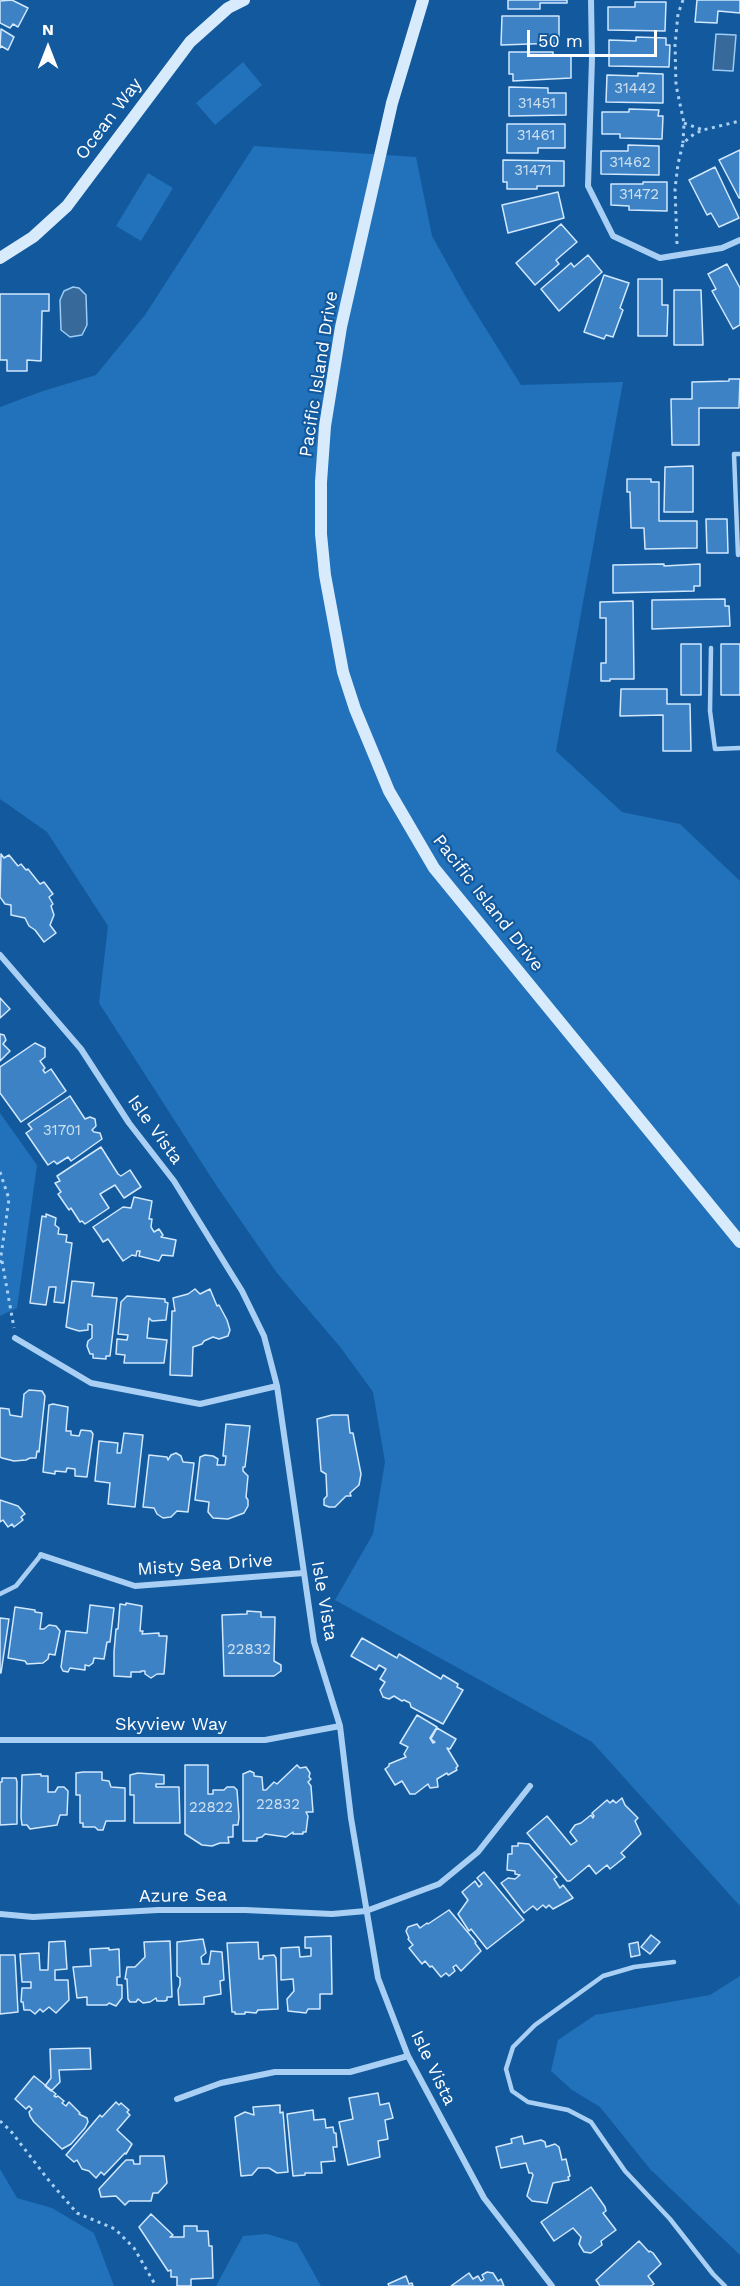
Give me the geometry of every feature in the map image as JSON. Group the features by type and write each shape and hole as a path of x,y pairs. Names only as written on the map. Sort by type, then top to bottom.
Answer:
{"main road":[{"name":"Ocean Way","path":"0,258 33,237 67,206 190,42 228,8 244,0"},
{"name":"Pacific Island Drive","path":"423,0 392,103 342,327 325,426 321,482 321,534 325,576 344,672 355,709 389,791 434,868 740,1242"}],"street":[{"path":"591,0 592,58 588,186 613,236 660,258 722,248 740,240"},
{"name":"Isle Vista","path":"0,955 81,1049 129,1123 174,1181 242,1292 264,1336 277,1386 315,1642 340,1726 351,1818 378,1978 408,2056 484,2198 552,2286"},
{"path":"15,1338 91,1383 200,1404 277,1386"},
{"name":"Misty Sea Drive","path":"41,1555 135,1586 304,1573"},
{"name":"Skyview Way","path":"0,1740 265,1740 340,1726"},
{"name":"Azure Sea","path":"0,1914 33,1917 158,1910 332,1914 366,1911 439,1884 478,1852 530,1786"},
{"path":"177,2100 221,2083 275,2073 350,2072 408,2056"}],"lane":[{"path":"738,555 734,454 740,454"},
{"path":"711,648 710,711 715,749 740,748"},
{"path":"0,1594 16,1586 41,1555"},
{"path":"674,1962 634,1967 603,1976 535,2025 513,2047 506,2069 512,2091 528,2102 568,2110 591,2122 625,2171 670,2218 725,2286"}],"path":[{"path":"678,255 675,189 684,123 676,85 675,45 678,14 683,0"},
{"path":"683,143 703,130 740,121"},
{"path":"684,123 703,130"},
{"path":"0,1172 9,1199 1,1261 15,1338"},
{"path":"0,2121 10,2130 77,2213 115,2229 134,2248 156,2286"}],"shaded area":[{"path":"716,34 736,35 733,71 713,70"},
{"path":"243,62 262,85 215,125 196,103"},
{"path":"254,146 416,157 432,236 466,297 521,385 623,382 556,751 622,812 680,824 740,881 740,1906 592,1742 335,1600 373,1534 385,1462 373,1392 341,1348 277,1273 216,1185 99,1003 108,926 47,832 0,799 0,407 96,375 145,315"},
{"path":"148,173 173,188 141,241 116,226"},
{"path":"73,287 79,288 86,295 87,325 82,335 70,337 61,330 60,300 64,291"},
{"path":"0,1113 37,1165 17,1308 0,1316"},
{"path":"740,1976 740,2255 650,2169 600,2107 572,2090 551,2071 558,2040 595,2015 710,1995"},
{"path":"0,2169 17,2198 52,2208 94,2233 114,2286 0,2286"},
{"path":"267,2234 297,2243 321,2286 216,2286 243,2236"}],"building":[{"path":"12,0 28,8 18,27 13,24 10,28 0,23 0,1"},
{"path":"508,0 567,0 567,3 540,3 540,9 508,9"},
{"path":"697,0 740,0 740,13 718,11 717,23 695,22"},
{"path":"635,2 666,2 665,31 608,30 608,7 635,7"},
{"path":"502,16 559,16 559,43 501,45"},
{"path":"1,29 14,37 8,50 1,46 0,48"},
{"path":"636,37 666,38 666,45 670,45 669,67 609,66 609,40 636,41"},
{"path":"509,52 553,52 553,56 571,56 571,78 513,81 513,74 509,74"},
{"path":"638,73 663,74 663,103 606,102 607,75 638,76"},
{"path":"509,87 548,88 548,93 566,93 566,115 509,116"},
{"path":"629,109 659,110 658,116 663,116 662,139 620,138 620,134 602,134 602,112 629,112"},
{"path":"507,124 565,124 565,148 538,148 538,153 507,153"},
{"path":"628,145 659,146 659,175 601,174 601,151 628,151"},
{"path":"740,150 740,198 739,198 719,160"},
{"path":"503,160 564,161 564,186 507,189 507,182 503,182"},
{"path":"715,167 739,218 719,227 711,213 707,215 689,180"},
{"path":"643,182 667,182 667,211 629,210 629,206 611,205 611,184 643,184"},
{"path":"558,192 564,218 508,233 502,205"},
{"path":"561,224 577,242 556,260 559,264 535,285 516,263"},
{"path":"588,255 602,272 559,311 541,289 571,263 574,267"},
{"path":"727,264 740,288 740,325 733,329 712,291 716,289 708,274"},
{"path":"604,275 629,283 620,308 623,310 613,337 606,335 604,339 584,332"},
{"path":"638,279 662,279 662,305 668,305 667,336 638,336"},
{"path":"674,290 701,290 703,345 674,345"},
{"path":"0,294 49,294 49,311 42,311 41,361 27,360 27,371 7,371 7,360 0,360"},
{"path":"729,379 740,379 739,408 699,408 699,445 672,445 671,399 692,399 692,382 729,381"},
{"path":"693,466 693,512 664,512 665,467"},
{"path":"627,479 651,479 651,482 659,482 659,521 697,521 697,548 645,549 644,528 631,528 630,492 627,492"},
{"path":"706,519 727,519 728,553 707,553"},
{"path":"664,564 664,566 700,564 700,586 694,586 694,591 613,593 613,565"},
{"path":"725,599 725,606 729,606 730,626 652,629 652,600"},
{"path":"633,601 634,679 601,681 601,663 606,663 606,618 600,618 600,602"},
{"path":"681,644 701,644 701,695 681,695"},
{"path":"721,644 740,644 740,695 721,695"},
{"path":"621,689 667,689 667,704 690,704 691,751 663,751 663,715 620,716"},
{"path":"1,854 4,858 9,855 18,866 21,864 26,870 28,869 40,884 44,882 53,894 49,897 53,904 51,906 54,915 50,925 56,933 44,942 29,926 25,918 11,915 11,905 5,904 0,897"},
{"path":"0,998 10,1009 0,1018"},
{"path":"0,1034 4,1035 6,1040 3,1044 10,1051 0,1061"},
{"path":"35,1043 45,1048 45,1057 40,1061 45,1068 43,1070 45,1073 51,1069 66,1091 21,1122 0,1093 0,1067"},
{"path":"70,1096 85,1119 90,1117 95,1119 96,1126 92,1130 100,1133 102,1139 71,1161 68,1157 57,1164 54,1161 48,1165 26,1133 32,1129 28,1124"},
{"path":"101,1147 118,1174 121,1176 130,1170 141,1187 124,1198 115,1185 100,1194 109,1208 85,1224 80,1222 71,1208 69,1210 58,1194 61,1192 55,1183 60,1181 57,1176"},
{"path":"134,1197 152,1201 149,1219 152,1219 151,1227 154,1232 159,1229 163,1235 161,1237 176,1240 173,1256 162,1255 159,1261 139,1256 140,1251 137,1251 136,1256 132,1255 123,1261 108,1239 103,1242 93,1227 123,1207 131,1208"},
{"path":"46,1214 56,1218 55,1225 59,1228 58,1234 67,1235 66,1242 72,1243 64,1303 54,1302 56,1287 49,1287 46,1305 30,1303 42,1216 46,1217"},
{"path":"72,1281 94,1283 92,1296 117,1298 110,1356 106,1356 106,1359 93,1358 93,1354 90,1354 87,1346 88,1341 92,1338 92,1325 88,1324 88,1330 79,1331 66,1327"},
{"path":"195,1289 200,1294 210,1289 230,1330 228,1336 219,1339 213,1337 193,1347 192,1376 170,1375 172,1311 175,1311 173,1298 188,1294"},
{"path":"127,1296 165,1299 168,1303 166,1320 152,1321 149,1318 147,1338 167,1340 164,1363 124,1363 125,1355 116,1354 117,1339 127,1340 128,1335 118,1334 121,1302"},
{"path":"29,1390 42,1391 45,1396 39,1452 37,1451 36,1458 26,1460 14,1461 2,1458 0,1457 0,1408 9,1409 10,1415 22,1417 24,1394"},
{"path":"49,1405 68,1407 66,1431 71,1431 71,1435 79,1436 81,1430 91,1431 93,1434 87,1477 75,1476 75,1469 67,1468 66,1472 55,1471 55,1474 43,1472"},
{"path":"332,1415 348,1415 350,1433 353,1433 361,1474 359,1485 350,1493 351,1496 346,1496 335,1507 329,1507 324,1505 324,1499 327,1496 326,1474 321,1471 317,1419"},
{"path":"226,1424 250,1426 245,1467 243,1467 243,1471 248,1476 246,1497 248,1506 244,1513 228,1519 213,1518 208,1512 209,1502 195,1500 200,1457 213,1456 218,1459 217,1465 225,1465 226,1456 223,1456"},
{"path":"124,1433 143,1435 135,1507 108,1504 110,1483 95,1481 99,1441 118,1443 117,1453 121,1453"},
{"path":"176,1453 181,1456 183,1462 194,1463 188,1512 177,1511 171,1517 163,1518 154,1508 143,1507 149,1455 167,1457 168,1460"},
{"path":"0,1500 18,1506 25,1514 21,1517 23,1520 14,1527 12,1524 8,1527 3,1520 0,1522"},
{"path":"126,1603 142,1606 140,1631 143,1631 142,1634 159,1633 159,1636 167,1636 164,1674 157,1674 151,1678 145,1674 145,1671 141,1671 131,1672 131,1677 114,1676 114,1652 120,1604 126,1605"},
{"path":"90,1605 114,1608 110,1642 107,1642 104,1659 94,1658 93,1663 89,1666 85,1665 85,1670 70,1668 68,1672 63,1671 61,1667 66,1631 87,1633"},
{"path":"15,1607 42,1613 40,1629 49,1625 56,1626 60,1631 55,1655 49,1654 48,1659 43,1663 27,1664 25,1661 8,1658"},
{"path":"247,1611 261,1612 261,1617 275,1617 274,1661 281,1665 281,1671 274,1676 224,1676 222,1615 247,1614"},
{"path":"0,1618 9,1619 1,1673 0,1673"},
{"path":"362,1638 397,1658 399,1654 441,1679 443,1675 458,1684 457,1687 463,1690 443,1724 411,1707 410,1703 404,1700 394,1696 389,1699 383,1697 380,1690 385,1682 380,1679 386,1669 379,1665 376,1670 351,1656"},
{"path":"417,1715 437,1727 430,1738 433,1743 435,1742 431,1739 437,1728 456,1739 450,1749 447,1748 458,1766 457,1770 437,1779 438,1787 430,1788 428,1784 415,1794 410,1794 402,1781 395,1785 385,1769 389,1764 406,1757 404,1754 408,1747 400,1743"},
{"path":"185,1765 208,1765 208,1794 213,1794 213,1790 224,1790 227,1787 234,1787 237,1790 238,1825 233,1825 233,1837 228,1837 229,1843 202,1845 185,1834"},
{"path":"297,1765 300,1768 306,1767 311,1779 308,1782 311,1786 313,1812 306,1812 308,1816 306,1832 293,1834 293,1832 286,1837 265,1834 257,1838 257,1841 243,1841 243,1774 250,1771 254,1773 254,1776 262,1777 263,1790 266,1790 274,1782 277,1784"},
{"path":"102,1772 102,1780 109,1781 111,1787 125,1788 125,1821 106,1821 103,1830 83,1827 83,1823 80,1823 80,1795 76,1795 76,1773"},
{"path":"138,1773 164,1775 164,1784 156,1784 156,1787 179,1787 180,1823 134,1823 134,1795 130,1795 130,1775"},
{"path":"41,1774 41,1776 48,1776 48,1792 55,1792 58,1787 64,1787 68,1791 67,1815 60,1815 57,1825 30,1829 27,1825 22,1825 22,1775"},
{"path":"2,1778 16,1778 17,1824 0,1825 0,1782"},
{"path":"622,1798 625,1805 638,1818 635,1821 641,1834 621,1853 625,1857 610,1869 607,1865 596,1874 589,1865 567,1881 527,1833 547,1816 571,1845 577,1841 570,1832 575,1825 591,1815 593,1818 592,1813 607,1800 610,1803 613,1800 616,1803"},
{"path":"518,1843 529,1844 557,1877 554,1879 560,1888 563,1885 573,1898 553,1909 549,1905 546,1908 543,1905 537,1910 533,1906 524,1913 501,1883 508,1878 515,1879 520,1875 515,1874 515,1871 507,1870 508,1854 512,1854 512,1846 518,1846"},
{"path":"484,1872 524,1920 487,1949 471,1929 469,1931 458,1914 468,1900 462,1892 475,1881 479,1887 482,1884 477,1878"},
{"path":"449,1910 481,1951 461,1971 456,1965 453,1967 455,1971 449,1976 446,1973 441,1977 425,1961 422,1964 409,1948 413,1945 406,1931 408,1927 417,1924 420,1928"},
{"path":"651,1935 660,1942 650,1954 641,1947"},
{"path":"331,1936 332,1994 320,1994 320,2009 308,2009 306,2013 288,2011 287,1999 294,1991 293,1979 281,1980 281,1948 299,1947 300,1957 311,1956 311,1948 305,1948 305,1937"},
{"path":"203,1939 206,1953 201,1957 202,1964 209,1964 211,1951 222,1952 224,1980 220,1981 221,1994 204,1997 204,2004 179,2005 180,1978 177,1976 177,1942"},
{"path":"65,1941 67,1969 55,1970 55,1980 68,1980 69,2000 56,2013 49,2007 43,2012 40,2009 35,2014 30,2010 24,2010 23,2002 21,2002 22,1988 31,1988 31,1982 22,1982 20,1954 39,1953 40,1970 48,1970 49,1942"},
{"path":"170,1941 172,1997 167,1997 165,2001 157,2001 156,1998 150,2002 143,2003 138,1999 136,2002 130,2002 127,1979 125,1979 127,1967 135,1967 145,1957 144,1942"},
{"path":"258,1942 259,1959 263,1959 263,1956 274,1955 276,1958 278,2009 235,2014 232,2012 227,1943"},
{"path":"638,1942 640,1955 631,1957 629,1944"},
{"path":"109,1948 109,1950 119,1949 120,1977 117,1977 117,1985 122,1985 122,1998 116,2006 109,2003 107,2005 87,2005 87,1997 77,1998 73,1967 91,1966 90,1949"},
{"path":"0,1955 15,1955 18,2012 0,2014"},
{"path":"90,2048 91,2069 59,2070 60,2082 51,2091 45,2086 51,2078 50,2049"},
{"path":"34,2076 56,2094 54,2096 64,2101 62,2103 66,2106 69,2102 79,2114 87,2118 85,2128 71,2144 62,2149 34,2122 29,2112 32,2109 29,2106 26,2109 15,2099"},
{"path":"378,2093 380,2105 389,2103 393,2118 385,2120 388,2139 378,2141 380,2157 348,2165 339,2122 353,2119 349,2098"},
{"path":"116,2102 129,2110 127,2112 130,2115 117,2130 132,2144 126,2154 104,2175 101,2172 96,2178 89,2171 82,2169 77,2160 74,2162 66,2155 100,2115 102,2117"},
{"path":"280,2105 280,2113 283,2112 288,2172 277,2173 269,2168 258,2168 252,2175 241,2176 235,2117 245,2112 254,2115 253,2107"},
{"path":"313,2110 314,2120 325,2119 326,2128 333,2127 336,2133 337,2147 333,2147 335,2161 321,2162 322,2173 293,2176 287,2114"},
{"path":"522,2136 524,2144 541,2140 545,2142 546,2147 555,2144 559,2147 562,2160 566,2159 569,2180 553,2183 547,2203 532,2201 527,2196 533,2175 529,2173 526,2163 501,2168 496,2147 512,2143 511,2139"},
{"path":"140,2156 164,2156 167,2183 158,2193 153,2193 151,2201 129,2201 125,2205 116,2196 101,2197 99,2189 122,2164 126,2160 133,2160 134,2164 140,2164"},
{"path":"591,2187 605,2207 606,2211 603,2213 616,2230 601,2241 602,2245 591,2253 584,2252 579,2244 581,2237 573,2228 554,2241 541,2222"},
{"path":"151,2214 173,2235 170,2237 184,2237 184,2226 197,2226 197,2231 208,2231 209,2246 212,2246 213,2278 191,2279 191,2286 177,2286 177,2277 171,2277 171,2270 168,2271 139,2227"},
{"path":"639,2241 649,2252 653,2253 661,2264 648,2276 654,2284 651,2286 600,2286 596,2280"},
{"path":"487,2272 493,2273 498,2281 501,2279 504,2286 451,2286 469,2273 473,2279 478,2276 481,2281 484,2279 482,2275"},
{"path":"406,2276 409,2284 412,2283 413,2286 389,2286 388,2284"}]}
